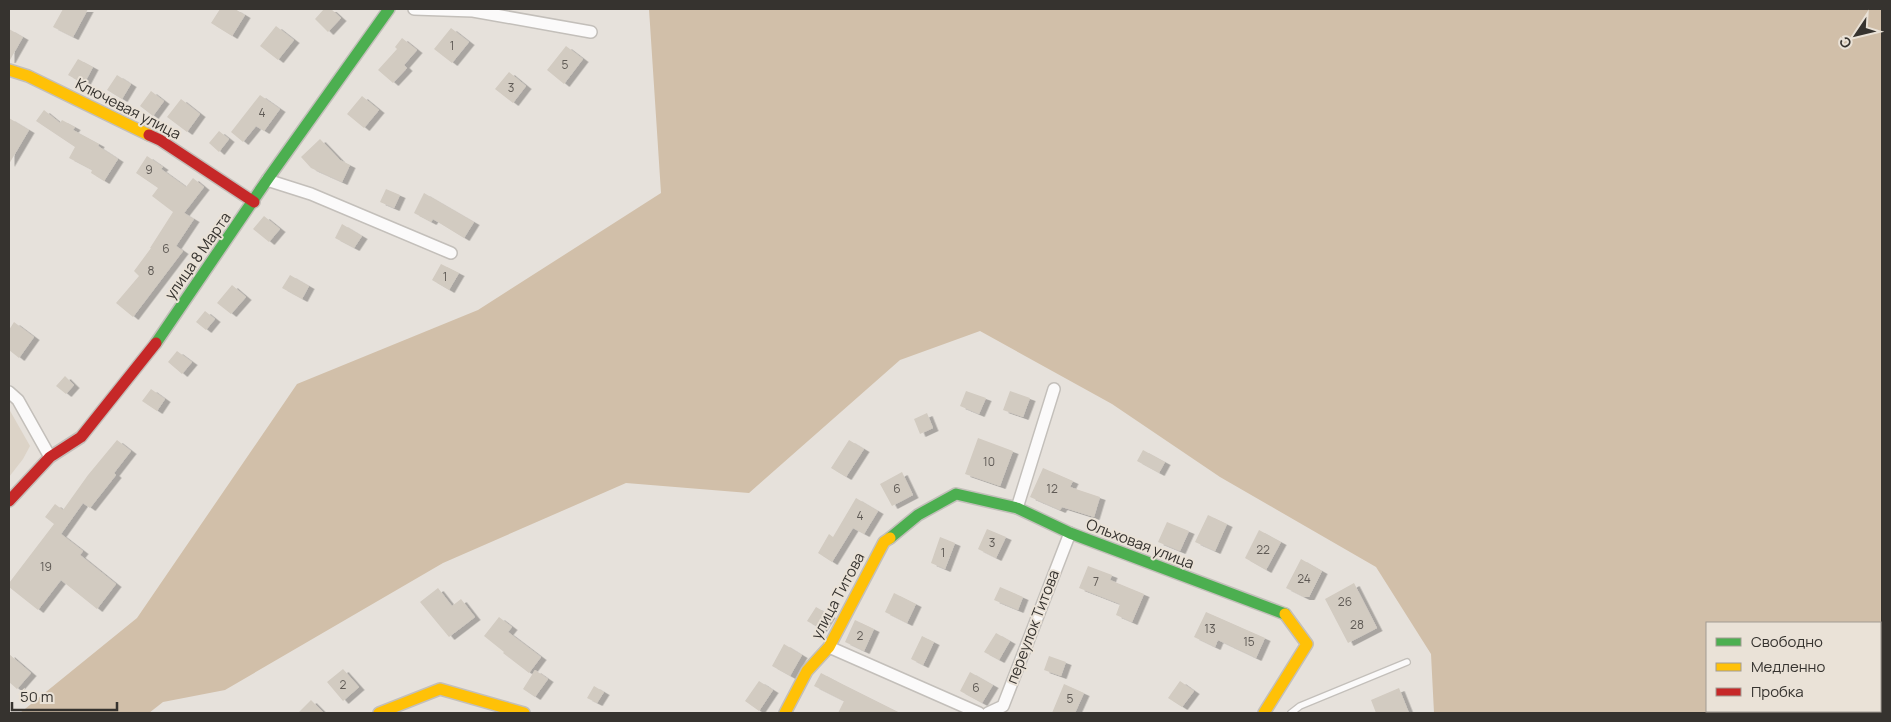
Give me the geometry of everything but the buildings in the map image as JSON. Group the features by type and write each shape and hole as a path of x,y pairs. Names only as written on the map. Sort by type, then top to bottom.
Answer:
{"street":[{"name":"улица 8 Марта","path":"9,502 50,457 81,437 153,347 389,9"},
{"path":"414,9 473,11 591,32"},
{"name":"Ключевая улица","path":"9,70 28,76 160,140 254,202"},
{"path":"268,180 311,194 450,253"},
{"path":"1017,508 1054,389"},
{"path":"9,392 18,400 50,457"},
{"name":"Ольховая улица","path":"884,542 918,514 956,494 1017,508 1070,533 1287,615 1307,644 1264,713"},
{"name":"переулок Титова","path":"988,713 1002,706 1070,533"},
{"name":"улица Титова","path":"785,713 807,671 829,646 884,542"},
{"path":"829,646 979,713"},
{"path":"379,713 440,689 524,713"}],"lane":[{"path":"1291,713 1300,706 1407,662"}],"shaded area":[{"path":"649,9 1882,9 1882,713 1434,713 1431,654 1376,567 1220,477 1112,404 980,331 900,360 749,493 626,483 443,563 225,690 163,702 149,713 20,713 137,618 297,384 478,310 661,193"},
{"path":"9,409 30,446 9,477"}],"traffic: fast":[{"path":"156,343 267,180 389,9"},
{"path":"890,538 918,515 956,494 1017,508 1070,533 1285,614"}],"traffic: slow":[{"path":"9,70 28,76 149,135"},
{"path":"785,713 807,671 829,647 884,542 890,538"},
{"path":"1264,713 1307,644 1285,614"},
{"path":"379,713 440,689 524,713"}],"traffic: jam":[{"path":"149,135 160,140 254,202"},
{"path":"9,501 50,457 81,437 156,343"}]}
